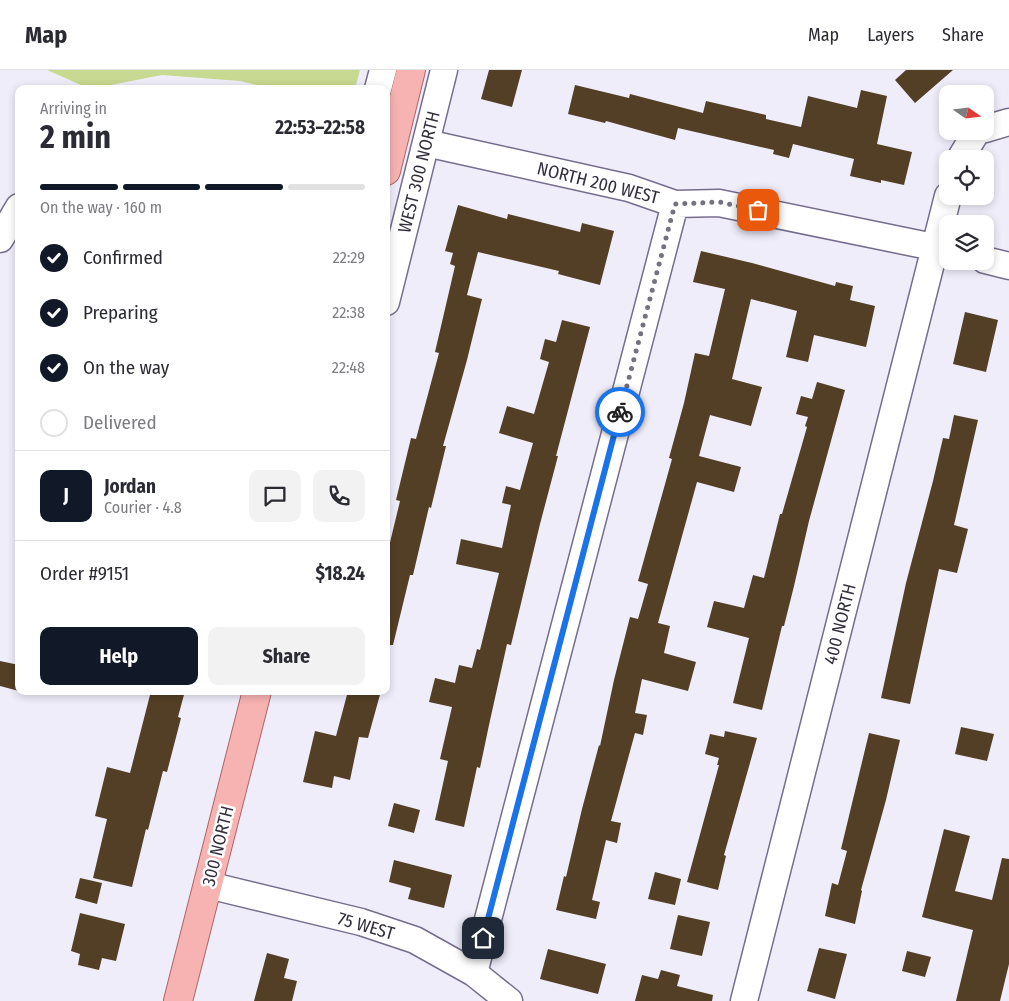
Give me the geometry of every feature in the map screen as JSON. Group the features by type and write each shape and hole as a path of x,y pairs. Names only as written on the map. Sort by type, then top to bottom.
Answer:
{"main road":[{"path":"390,155 411,70"},
{"name":"300 NORTH","path":"178,1001 256,695"}],"street":[{"path":"379,85 383,70"},
{"name":"WEST 300 NORTH","path":"390,286 444,70"},
{"path":"994,126 1009,122"},
{"name":"NORTH 200 WEST","path":"426,143 629,188 675,204 719,202 939,248"},
{"path":"474,973 675,204"},
{"path":"0,239 15,214"},
{"name":"400 NORTH","path":"744,1001 939,256"},
{"path":"994,262 1009,266"},
{"name":"75 WEST","path":"208,885 370,925 415,940 474,973 509,1001"}],"green space":[{"path":"47,70 360,70 356,85 258,85 240,81 162,75 111,85 81,85"}],"building":[{"path":"489,70 522,70 512,107 481,99"},
{"path":"906,70 953,70 915,103 895,80"},
{"path":"575,85 629,98 630,94 703,113 706,101 766,115 766,119 801,127 808,96 857,108 861,90 887,96 877,144 912,152 904,185 881,180 881,183 850,176 854,159 793,144 789,158 773,154 774,150 678,128 675,140 606,121 605,123 568,114"},
{"path":"458,205 507,219 508,214 580,232 582,223 614,231 600,285 558,274 559,271 478,252 467,295 482,299 443,446 446,446 431,508 429,507 413,575 410,575 393,645 390,645 390,542 400,501 396,500 411,438 416,439 439,353 435,352 455,266 450,264 453,253 445,251"},
{"path":"701,251 835,286 836,282 853,286 850,300 875,306 866,347 814,335 808,362 786,357 797,311 751,299 732,379 762,387 751,426 710,415 699,456 741,467 734,492 697,482 658,623 670,626 664,653 696,662 688,691 642,679 635,713 647,715 643,735 635,733 611,821 621,823 617,843 606,840 592,900 600,902 596,919 556,910 600,746 630,617 638,619 648,584 638,581 672,459 669,458 695,353 709,356 725,289 693,282"},
{"path":"965,312 998,320 986,372 953,364"},
{"path":"562,320 590,327 556,456 558,456 511,645 507,644 480,768 477,767 464,827 435,820 448,761 440,759 452,707 429,702 435,678 455,683 459,665 472,668 477,649 480,650 499,573 456,564 461,539 502,548 511,505 502,503 506,486 520,490 533,443 499,433 507,406 534,414 549,362 540,359 545,339 556,342"},
{"path":"817,382 845,390 809,521 762,710 733,703 749,638 707,627 714,601 744,608 753,575 764,578 780,514 782,514 807,427 805,426 808,417 796,414 801,396 812,399"},
{"path":"954,415 978,420 954,525 968,529 957,573 939,569 910,704 881,698 906,583 943,438 949,439"},
{"path":"0,661 15,664 15,690 0,686"},
{"path":"150,695 184,695 178,717 181,718 167,772 163,771 132,887 93,878 107,819 95,816 107,767 130,773"},
{"path":"347,695 380,695 368,738 359,737 350,780 334,776 332,788 303,782 315,731 336,736"},
{"path":"961,727 994,734 987,761 955,754"},
{"path":"725,731 757,738 724,855 726,856 718,890 687,882 719,765 717,765 719,758 705,754 710,734 724,737"},
{"path":"869,733 900,740 886,800 861,890 855,924 825,916 832,883 838,885 847,851 841,849"},
{"path":"394,803 420,810 414,833 388,826"},
{"path":"944,829 970,836 955,891 992,900 1002,858 1009,859 1009,964 1000,1001 956,1001 973,930 922,917"},
{"path":"394,860 452,875 444,908 408,899 411,888 389,882"},
{"path":"655,872 681,879 675,905 648,899"},
{"path":"80,878 102,883 97,904 75,898"},
{"path":"80,913 125,924 116,961 102,958 99,970 78,965 80,954 71,951"},
{"path":"678,915 710,922 702,956 670,949"},
{"path":"819,948 847,954 835,999 807,991"},
{"path":"548,949 606,964 598,994 540,979"},
{"path":"907,951 931,957 925,977 902,971"},
{"path":"267,953 289,959 284,978 297,981 292,1001 254,1001"},
{"path":"661,970 680,975 677,986 713,995 712,1001 635,1001 642,975 658,979"}],"way so far":[{"path":"620,412 675,204 719,202 758,210"}],"route":[{"path":"483,938 620,412"}]}
